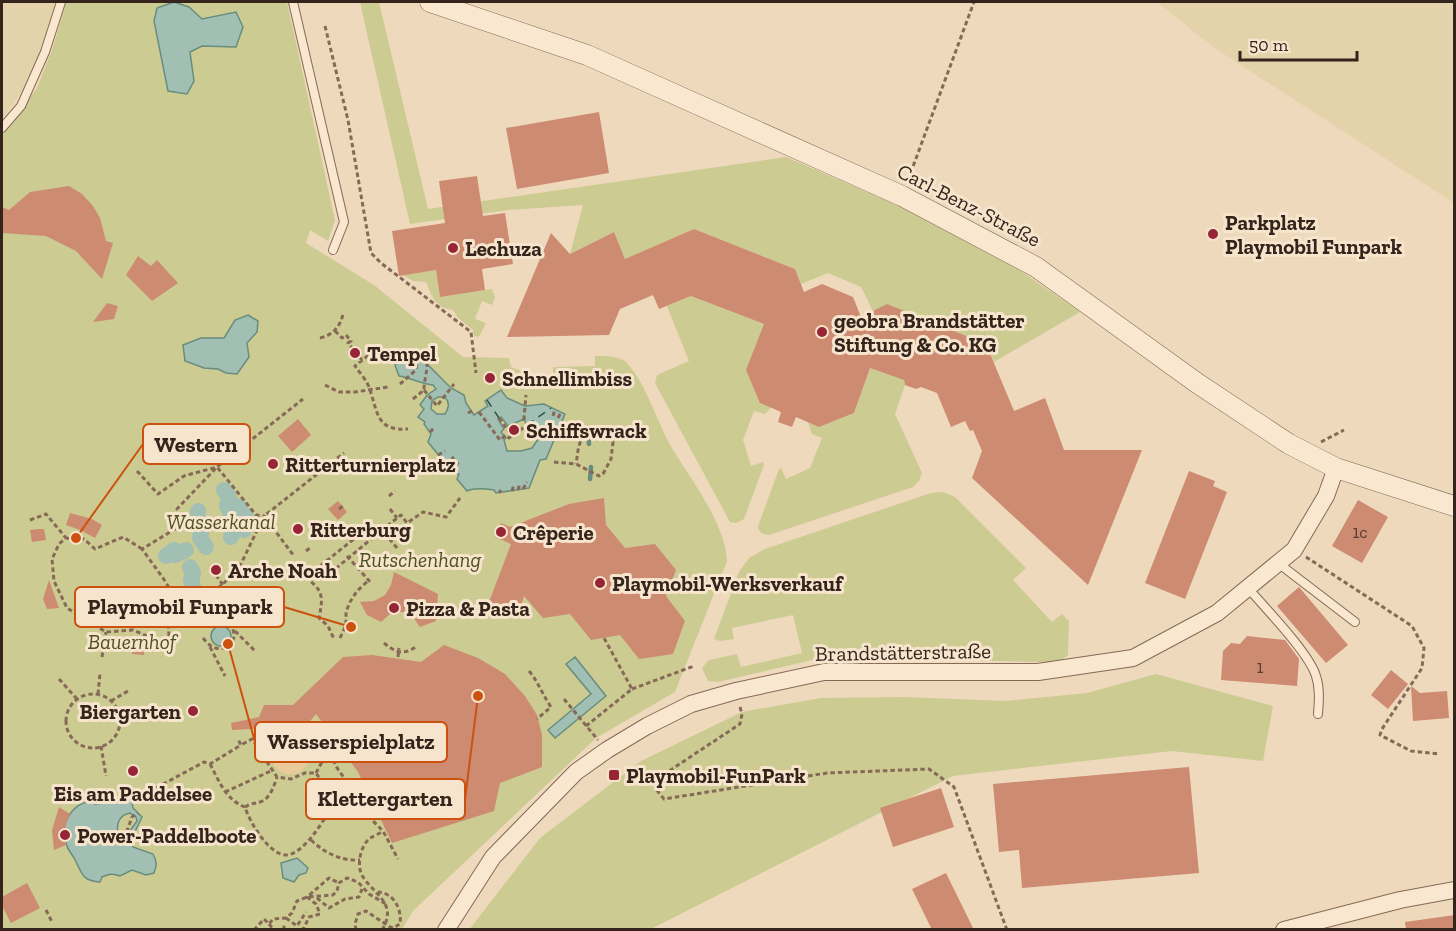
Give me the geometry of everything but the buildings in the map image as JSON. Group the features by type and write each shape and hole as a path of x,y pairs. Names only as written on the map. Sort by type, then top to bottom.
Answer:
{"street":[{"name":"Carl-Benz-Straße","path":"430,2 587,55 902,196 1036,267 1197,383 1289,444 1336,468 1455,507"},
{"name":"Brandstätterstraße","path":"446,930 493,857 576,772 647,726 691,704 736,691 824,672 1038,672 1134,658 1217,613 1294,550 1326,496 1336,468"},
{"path":"1284,930 1400,900 1455,890"}],"lane":[{"path":"2,128 21,106 45,52 61,2"},
{"path":"293,2 344,222 333,250"},
{"path":"1278,563 1355,622"},
{"path":"1248,588 1311,662 1317,677 1318,714"}],"path":[{"path":"902,196 974,2"},
{"path":"325,26 348,120 371,253 471,332 476,373"},
{"path":"320,338 335,331 340,325 343,314"},
{"path":"335,331 342,338 346,335 351,341 348,343 362,360"},
{"path":"379,363 370,354 355,366 370,389 377,415 386,426 400,430 408,429"},
{"path":"400,384 416,370 418,360"},
{"path":"427,364 424,390 437,406 454,384"},
{"path":"325,385 339,392 388,387"},
{"path":"413,399 424,390"},
{"path":"479,412 500,440 506,435 509,438 528,425 524,418 526,395"},
{"path":"142,549 185,523 177,509 217,467 303,399"},
{"path":"553,416 555,409"},
{"path":"558,418 561,412"},
{"path":"500,418 512,436"},
{"path":"429,432 434,428"},
{"path":"555,462 576,464 598,476 603,474 610,459 613,442 596,430 586,434 580,440 576,464"},
{"path":"1312,456 1322,441 1344,430"},
{"path":"438,455 446,451"},
{"path":"169,636 168,621 222,585 239,568 264,516 344,453"},
{"path":"446,464 454,457"},
{"path":"453,473 459,460"},
{"path":"137,471 158,494 184,476 217,467"},
{"path":"217,467 256,515 264,516 294,556"},
{"path":"523,489 527,482"},
{"path":"518,490 520,483"},
{"path":"512,491 514,484"},
{"path":"388,496 394,491"},
{"path":"314,570 322,580 401,515 407,523 423,512 446,517 460,498"},
{"path":"390,509 397,518"},
{"path":"30,520 46,514 66,538"},
{"path":"382,530 397,548"},
{"path":"309,575 360,534"},
{"path":"158,647 147,636 133,630 106,632 67,608 54,581 52,559 59,544 66,538 84,539 95,549 123,537 142,549 183,610"},
{"path":"1294,550 1412,626 1424,648 1422,668 1380,735 1412,751 1440,754"},
{"path":"348,557 372,584"},
{"path":"300,563 309,575 310,581 317,586 323,596 320,618 328,626 334,639"},
{"path":"216,575 233,600"},
{"path":"340,638 346,625 346,612 350,602 357,591 369,580"},
{"path":"196,602 203,611"},
{"path":"226,618 256,652"},
{"path":"209,646 218,650 230,647 235,638 234,629"},
{"path":"102,657 106,632"},
{"path":"203,638 225,676"},
{"path":"604,638 632,689"},
{"path":"384,643 393,651 407,652 416,646"},
{"path":"398,657 399,650"},
{"path":"586,726 632,689 694,666"},
{"path":"529,671 540,685 541,692 551,706 537,718"},
{"path":"98,694 100,674"},
{"path":"59,679 77,699"},
{"path":"111,701 128,691"},
{"path":"736,691 742,714 740,724 666,773 655,789 664,799 827,773 929,769 954,787 1007,930"},
{"path":"98,694 111,701 119,714 120,722 114,737 101,746 92,747 83,746 74,740 66,724 70,705 77,699 98,694"},
{"path":"564,699 607,750"},
{"path":"316,773 331,745 333,735"},
{"path":"238,739 241,745"},
{"path":"210,764 252,739 277,777"},
{"path":"331,745 335,765 366,799 372,820 383,831 399,859"},
{"path":"101,746 106,776"},
{"path":"143,795 204,762 210,764 225,792 235,803 245,807 260,836 279,853 285,855 294,853 310,840 333,806 332,796 316,773"},
{"path":"225,792 273,770"},
{"path":"277,777 291,778 305,773 316,773"},
{"path":"245,807 250,803 264,800 269,795 277,777"},
{"path":"134,836 127,831 132,817 138,813"},
{"path":"382,930 386,924 386,904 378,892 363,878 360,860 369,839 383,831"},
{"path":"310,840 332,855 360,860"},
{"path":"269,924 273,919 286,918 292,913 297,901 307,897 328,878 339,883"},
{"path":"307,897 333,895 339,883 344,879 351,879 386,904"},
{"path":"316,897 329,908 345,899 359,897 362,888"},
{"path":"356,930 358,915 366,911 393,928 400,924 397,903 389,894 378,892"},
{"path":"301,930 309,917 320,914 316,904 307,897"},
{"path":"46,910 52,922"},
{"path":"286,918 297,926 306,912"},
{"path":"254,930 264,919 274,930"},
{"path":"283,930 285,924"}],"shaded area":[{"path":"2,2 56,2 43,52 31,79 2,119"},
{"path":"174,2 189,7 202,19 236,12 243,27 236,47 202,46 190,52 194,81 187,94 168,91 154,21 157,8"},
{"path":"1157,2 1454,2 1454,203 1213,47"},
{"path":"248,315 258,321 257,332 247,343 249,357 237,374 204,368 185,361 183,345 201,338 224,338 235,320"},
{"path":"404,357 427,364 451,388 464,395 474,415 488,406 485,401 501,390 507,398 525,406 544,404 565,414 546,459 540,460 529,488 496,493 488,489 467,491 457,479 459,474 453,473 428,442 431,434 425,422 418,417 424,409 420,405 427,395 436,389 433,385 399,376 395,365","holes":["438,397 445,397 448,401 445,414 437,414 431,409 432,401","501,417 508,426 524,419 527,425 535,424 539,438 532,448 507,451 504,440 506,438 501,432 504,429 498,419"]},
{"path":"221,626 228,629 231,636 228,643 221,646 214,643 211,636 214,629"},
{"path":"575,657 606,696 555,738 548,730 591,694 566,664"},
{"name":"Power-Paddelboote","path":"125,795 131,798 133,808 142,817 131,840 133,847 153,854 156,868 154,873 146,875 132,870 120,876 113,874 104,876 100,882 89,880 83,875 68,848 64,830 66,823 69,816 80,805 95,801 95,804 114,802 114,799","holes":["130,813 136,817 137,821 127,835 118,834 117,827 121,818"]},
{"path":"297,858 308,868 306,873 299,875 294,882 283,878 281,863"}],"green space":[{"path":"66,2 287,2 335,220 328,241 310,230 306,243 374,285 463,357 509,358 511,367 553,384 553,367 595,366 595,356 615,357 626,362 639,380 669,443 705,500 720,531 727,561 675,692 596,738 413,911 402,929 2,930 2,135 37,88 53,47"},
{"path":"360,2 379,2 428,209 786,157 927,218 1015,267 1080,312 994,362 986,344 873,311 861,287 828,273 801,284 795,269 694,229 637,254 627,264 614,232 570,254 583,205 508,210 410,224"},
{"path":"436,270 440,297 492,289 495,297 492,305 482,301 475,319 486,323 479,337 474,336 473,330 458,318 453,310 439,304 426,282 413,281 403,275"},
{"path":"691,296 764,324 771,408 765,414 754,411 743,440 751,466 763,462 764,465 744,519 736,523 730,522 655,383 657,375 689,361 667,306"},
{"path":"870,368 904,380 905,385 895,414 922,473 919,481 913,487 769,535 761,533 758,526 779,469 781,468 786,479 810,468 822,438 812,434 808,422 819,427 854,413"},
{"path":"943,492 955,497 1026,568 1013,580 1052,622 1062,614 1069,621 1068,655 1059,662 825,657 718,682 708,681 702,668 709,660 737,654 741,667 802,653 793,615 732,628 734,639 720,641 714,639 739,572 749,558 765,549 931,493"},
{"path":"1156,674 1273,706 1263,761 1172,751 953,776 651,929 469,930 540,838 641,761 742,712 821,698 905,697 1006,701 1087,693"}],"sand":[{"path":"292,731 304,737 311,755 309,762 301,771 291,775 279,771 274,766 273,752 280,735"}],"waterway":[{"path":"588,427 589,444"},
{"path":"590,479 591,467"},
{"path":"224,490 229,497 227,506 232,514 228,522 235,529 231,537"},
{"path":"239,506 239,512 246,516 244,530"},
{"path":"198,511 197,523 202,528 200,538 206,547"},
{"path":"166,556 174,550 175,555 186,550"},
{"path":"190,567 193,573 191,580 193,586"}],"ferry route":[{"path":"487,400 499,418"},
{"path":"527,425 551,408"}],"place":[{"name":"Parkplatz Playmobil Funpark","path":"1213,234"},
{"name":"Lechuza","path":"453,248"},
{"name":"geobra Brandstätter Stiftung & Co. KG","path":"822,332"},
{"name":"Tempel","path":"355,353"},
{"name":"Schnellimbiss","path":"490,378"},
{"name":"Schiffswrack","path":"514,430"},
{"name":"Ritterturnierplatz","path":"273,464"},
{"name":"Ritterburg","path":"298,529"},
{"name":"Crêperie","path":"501,532"},
{"name":"Western","path":"76,538"},
{"name":"Arche Noah","path":"216,570"},
{"name":"Playmobil-Werksverkauf","path":"600,583"},
{"name":"Pizza & Pasta","path":"394,608"},
{"name":"Playmobil Funpark","path":"351,627"},
{"name":"Wasserspielplatz","path":"228,644"},
{"name":"Klettergarten","path":"478,696"},
{"name":"Biergarten","path":"193,711"},
{"name":"Eis am Paddelsee","path":"133,771"},
{"name":"Playmobil-FunPark","path":"614,775"},
{"name":"Power-Paddelboote","path":"65,835"}],"park label":[{"name":"Wasserkanal","path":"221,521"},
{"name":"Rutschenhang","path":"420,559"},
{"name":"Bauernhof","path":"132,641"}]}
